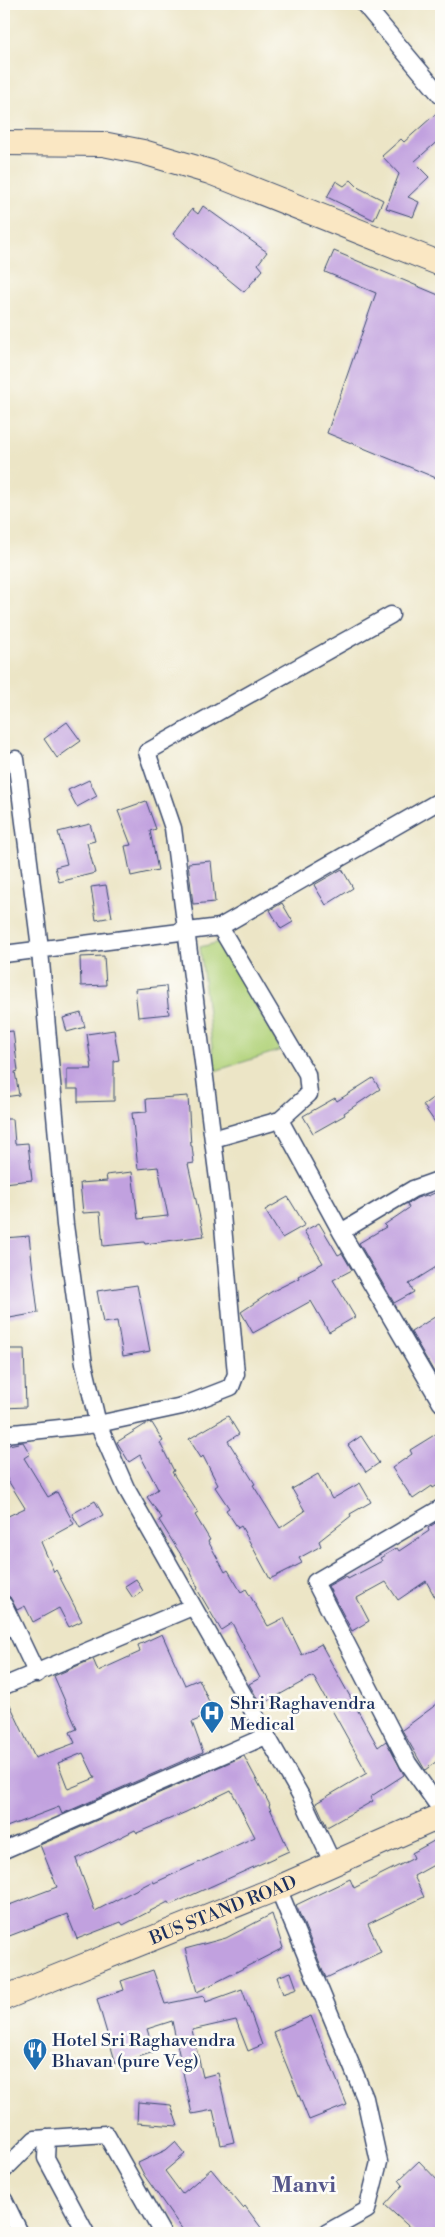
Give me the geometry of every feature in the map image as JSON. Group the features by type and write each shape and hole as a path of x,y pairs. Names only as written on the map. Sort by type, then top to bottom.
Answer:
{"main road":[{"path":"4,143 103,144 143,152 210,172 441,264"},
{"name":"BUS STAND ROAD","path":"4,1998 278,1888 441,1816"}],"street":[{"path":"364,4 441,96"},
{"path":"4,1434 98,1424 182,1406 231,1387 236,1374 221,1204 188,933 174,828 148,752 392,615"},
{"path":"16,759 39,950 65,1225 84,1364 98,1424 126,1488 301,1796 333,1864"},
{"path":"4,954 188,933 220,927 441,800"},
{"path":"213,1139 280,1120 309,1094 307,1074 220,927"},
{"path":"280,1120 341,1232 441,1403"},
{"path":"341,1232 413,1189 441,1179"},
{"path":"441,1508 315,1582 408,1763 441,1810"},
{"path":"4,1604 37,1674"},
{"path":"4,1686 37,1674 192,1607"},
{"path":"4,1850 266,1736"},
{"path":"278,1888 365,2098 379,2162 366,2210 326,2233"},
{"path":"4,2170 35,2139 106,2134 162,2233"},
{"path":"47,2138 46,2158 86,2233"},
{"path":"4,2200 20,2233"}],"green space":[{"path":"220,942 281,1050 215,1071 200,947"}],"building":[{"path":"441,109 441,138 414,162 429,177 408,197 419,202 413,217 386,208 399,174 382,156 401,139 404,142"},
{"path":"351,180 359,188 383,200 374,220 327,197 336,181 344,186"},
{"path":"203,206 267,252 258,264 263,270 244,292 173,234 192,209 198,214"},
{"path":"334,251 441,296 441,480 327,433 376,293 325,272"},
{"path":"67,722 81,741 57,758 44,739"},
{"path":"89,780 97,796 77,807 68,790"},
{"path":"146,801 156,829 150,831 158,870 131,876 125,846 131,845 118,811"},
{"path":"90,824 95,841 87,843 95,873 59,882 55,867 67,864 58,832"},
{"path":"211,861 215,902 193,904 188,863"},
{"path":"342,869 353,888 326,905 314,885"},
{"path":"106,885 112,917 96,920 91,887"},
{"path":"282,903 293,922 281,929 270,910"},
{"path":"104,956 106,985 81,986 80,957"},
{"path":"166,986 169,1014 138,1017 135,989"},
{"path":"81,1013 85,1027 67,1032 63,1018"},
{"path":"114,1030 119,1060 114,1061 114,1101 78,1102 78,1089 67,1089 67,1069 92,1069 87,1034"},
{"path":"13,1031 18,1071 15,1072 19,1095 4,1097 4,1032"},
{"path":"373,1078 380,1089 344,1113 345,1115 313,1133 303,1116 335,1098 337,1101"},
{"path":"441,1092 441,1131 423,1105"},
{"path":"188,1096 194,1163 188,1164 204,1236 145,1244 144,1242 103,1246 100,1212 83,1213 80,1183 107,1181 106,1175 132,1172 138,1219 168,1216 158,1167 138,1169 132,1113 147,1112 146,1099"},
{"path":"4,1119 13,1119 15,1144 28,1143 32,1180 4,1183"},
{"path":"441,1190 441,1264 409,1284 414,1292 394,1303 359,1243 386,1227 384,1225 409,1208 407,1204 417,1198 428,1196"},
{"path":"288,1197 305,1225 282,1238 265,1210"},
{"path":"319,1223 338,1255 342,1253 352,1270 333,1280 355,1317 329,1332 311,1301 253,1333 241,1312 271,1292 323,1263 304,1231"},
{"path":"29,1236 38,1313 4,1319 4,1281 6,1281 4,1238"},
{"path":"137,1285 150,1351 123,1356 117,1321 103,1323 97,1291"},
{"path":"441,1313 441,1384 411,1332"},
{"path":"8,1349 24,1349 26,1407 4,1408 4,1370 8,1370"},
{"path":"228,1416 239,1434 228,1441 280,1528 305,1511 292,1489 318,1474 332,1499 360,1483 371,1502 350,1514 351,1516 319,1541 321,1546 299,1558 302,1563 270,1579 241,1526 238,1528 226,1510 229,1508 215,1487 218,1485 203,1456 201,1458 189,1439"},
{"path":"152,1423 163,1441 160,1443 174,1471 172,1472 198,1513 195,1515 210,1540 208,1541 225,1572 228,1570 241,1592 246,1589 268,1626 284,1618 302,1655 321,1644 378,1747 386,1741 404,1775 370,1797 373,1801 327,1827 316,1803 367,1773 313,1676 261,1705 249,1684 260,1678 232,1623 221,1630 197,1589 188,1566 159,1520 162,1518 147,1497 158,1489 140,1455 129,1462 117,1442 146,1424"},
{"path":"436,1434 441,1442 441,1483 433,1488 432,1486 413,1499 392,1468 412,1454 410,1450"},
{"path":"361,1436 379,1463 366,1472 348,1445"},
{"path":"23,1442 30,1454 24,1458 48,1497 57,1492 74,1524 41,1542 54,1572 56,1570 82,1621 69,1627 59,1608 33,1622 25,1606 17,1610 10,1597 4,1595 4,1518 25,1508 4,1474 8,1471 4,1464 4,1446"},
{"path":"95,1501 103,1515 80,1528 72,1514"},
{"path":"441,1519 441,1608 426,1581 398,1600 386,1582 357,1598 369,1621 352,1631 328,1586 346,1576 348,1579 382,1561 380,1558 397,1548 399,1551 429,1531 428,1528"},
{"path":"136,1579 143,1591 133,1598 125,1586"},
{"path":"162,1634 185,1685 199,1679 214,1713 192,1722 203,1752 62,1814 59,1807 4,1828 4,1696 6,1696 35,1758 75,1743 70,1732 77,1729 54,1676 93,1659 98,1671 140,1652 138,1645","holes":["83,1753 95,1778 68,1789 58,1763"]},
{"path":"441,1701 441,1758 425,1770 402,1730"},
{"path":"244,1756 270,1805 289,1851 170,1905 168,1902 123,1925 121,1922 77,1939 67,1914 4,1938 4,1907 57,1887 40,1845","holes":["231,1790 255,1837 154,1883 153,1881 95,1911 76,1859 135,1830 137,1833"]},
{"path":"441,1837 441,1861 414,1876 424,1897 368,1924 381,1952 326,1978 296,1905 350,1879 354,1888 414,1858 412,1853"},
{"path":"272,1914 283,1948 197,1992 185,1949 226,1938"},
{"path":"153,1970 165,2004 204,1996 206,2002 242,1989 262,2045 248,2051 236,2020 192,2030 203,2077 218,2073 234,2142 221,2145 213,2110 192,2114 172,2021 147,2029 154,2052 116,2064 97,1999 124,1990 121,1981"},
{"path":"291,1972 297,1989 283,1994 277,1977"},
{"path":"311,2016 347,2105 309,2120 273,2032"},
{"path":"138,2102 171,2105 178,2126 137,2123"},
{"path":"175,2142 185,2154 165,2171 182,2194 211,2169 243,2208 245,2206 265,2233 185,2233 144,2175 138,2163 166,2150"},
{"path":"419,2161 441,2184 441,2233 416,2233 385,2205 403,2185 399,2180"}],"place":[{"name":"Shri Raghavendra Medical","path":"212,1734"},
{"name":"Hotel Sri Raghavendra Bhavan (pure Veg)","path":"35,2071"}],"district":[{"name":"Manvi","path":"304,2184"}]}
